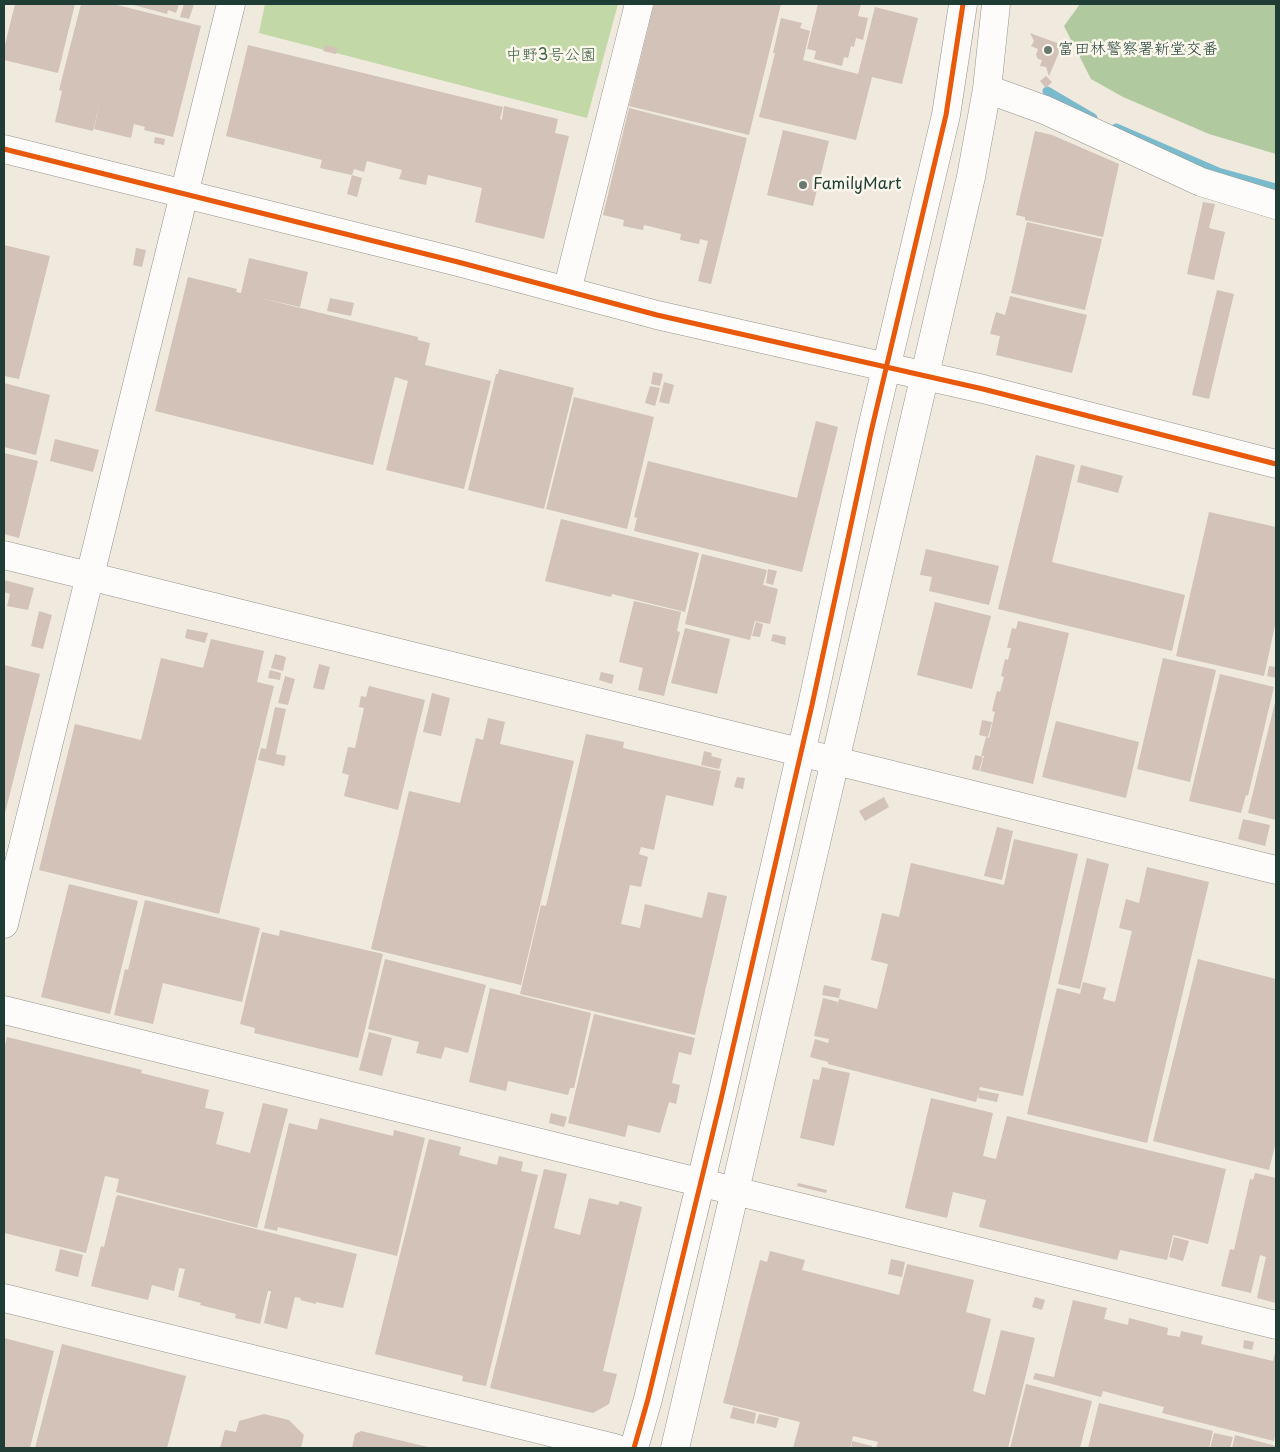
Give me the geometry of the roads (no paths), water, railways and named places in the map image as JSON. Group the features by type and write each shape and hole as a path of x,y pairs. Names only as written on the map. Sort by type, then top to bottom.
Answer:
{"street":[{"path":"4,924 232,4"},
{"path":"567,291 639,4"},
{"path":"634,1448 648,1399 701,1182 802,752 871,432 946,115 963,4"},
{"path":"675,1448 971,177 987,89 996,4"},
{"path":"987,89 1045,110 1201,182 1276,205"},
{"path":"4,149 458,262 658,315 982,390 1276,464"},
{"path":"4,555 1276,870"},
{"path":"4,1010 1276,1325"},
{"path":"4,1298 615,1448"}],"waterway":[{"path":"1047,91 1093,118"},
{"path":"1116,128 1218,172 1276,188"}],"place":[{"name":"富田林警察署新堂交番","path":"1048,50"},
{"name":"FamilyMart","path":"803,185"}],"park label":[{"name":"中野3号公園","path":"551,56"}]}
